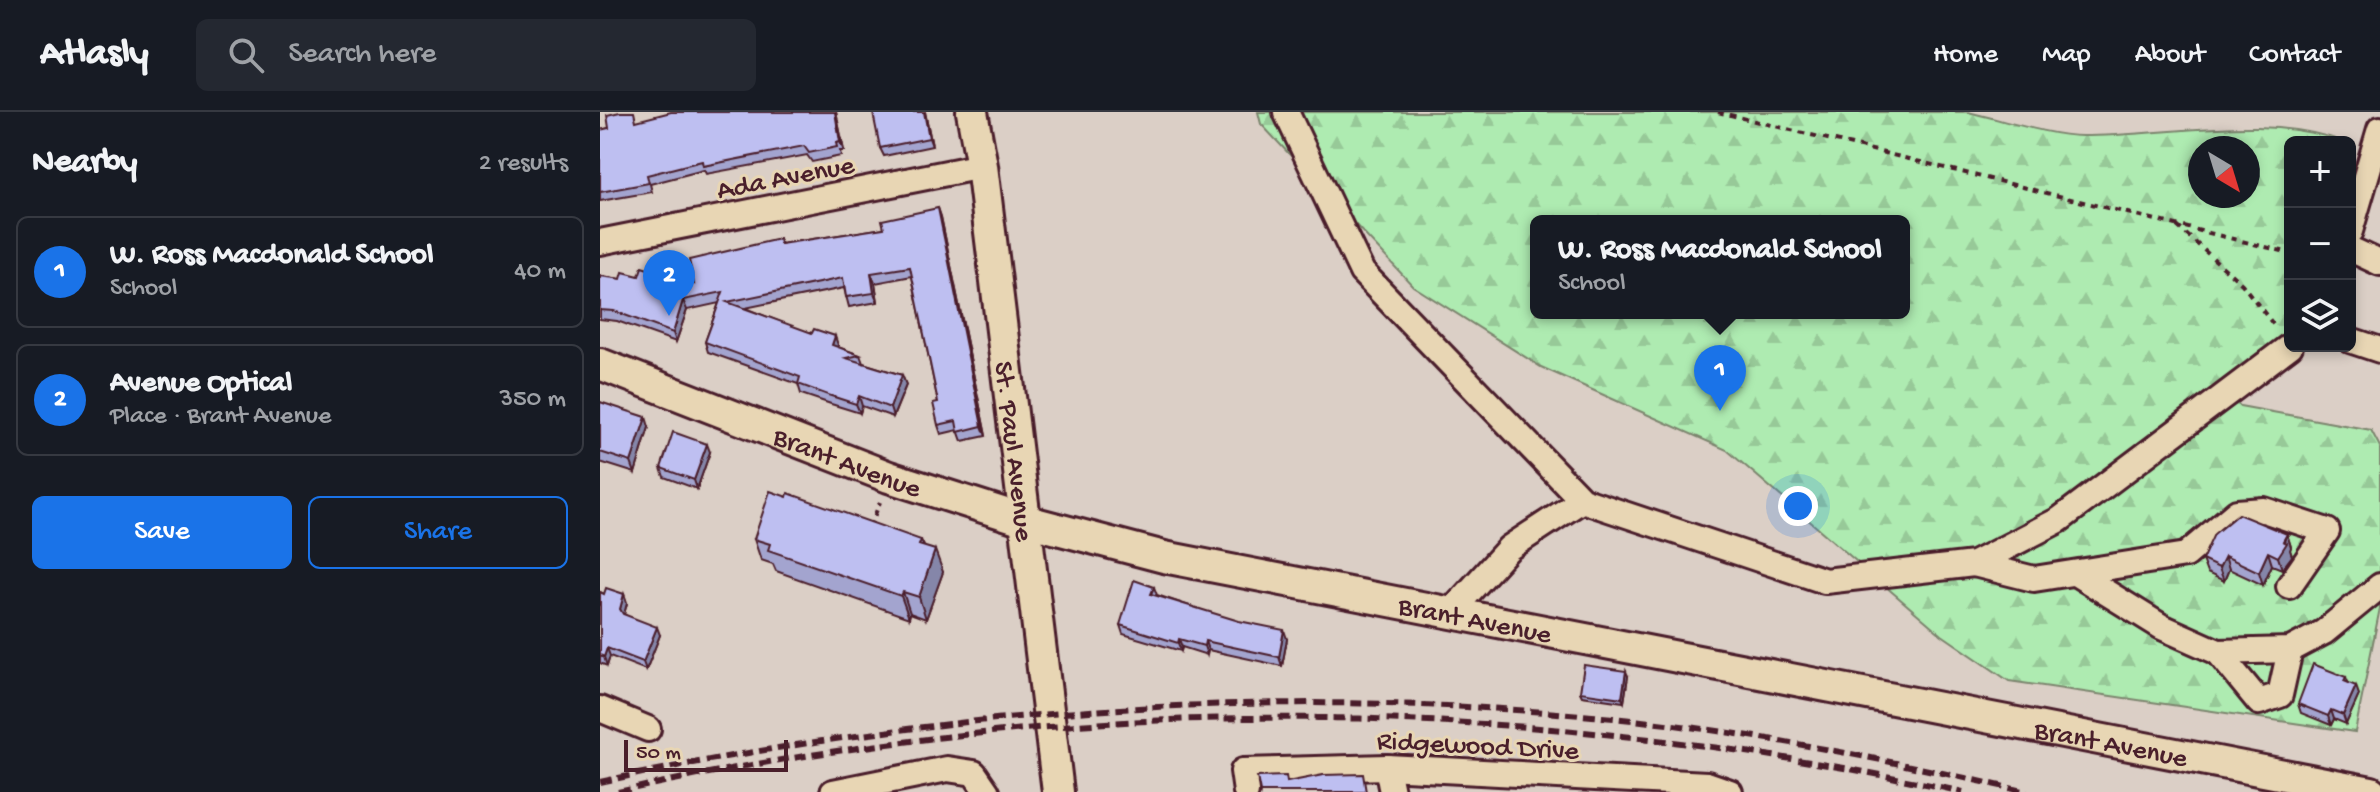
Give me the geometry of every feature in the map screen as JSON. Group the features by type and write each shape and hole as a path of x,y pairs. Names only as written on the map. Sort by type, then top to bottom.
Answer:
{"main road":[{"name":"St. Paul Avenue","path":"972,112 982,166 1027,521 1058,792"},
{"name":"Brant Avenue","path":"600,364 889,477 1027,521 1164,557 2371,792"}],"street":[{"path":"1286,112 1362,272 1582,500 1825,581 1974,564 2034,579 2075,573 2186,555 2237,512 2264,510 2327,531 2289,586"},
{"path":"2356,211 2380,129"},
{"name":"Ada Avenue","path":"600,242 982,166"},
{"path":"2356,252 2380,263"},
{"path":"2356,342 2380,350"},
{"path":"1974,564 2059,520 2284,351"},
{"path":"1450,613 1509,548 1582,500"},
{"path":"2075,573 2162,627 2218,652 2290,650 2324,632 2380,586"},
{"path":"2218,652 2259,702 2280,695 2290,650"},
{"path":"600,709 648,729"},
{"path":"1387,767 1392,792"},
{"name":"Ridgewood Drive","path":"1246,792 1243,771 1387,767 1715,789"},
{"path":"833,792 947,769 980,782"}],"path":[{"path":"1718,112 2284,252"},
{"path":"2177,226 2242,284 2284,338"}],"green space":[{"path":"1258,112 1968,112 2040,130 2082,136 2250,127 2282,128 2324,136 2284,136 2284,334 2228,394 2240,406 2371,430 2380,447 2380,608 2355,732 2009,681 1942,635 1727,450 1541,367 1413,286 1261,124"}],"building":[{"path":"634,112 636,121 671,112 835,112 840,142 836,143 837,147 809,153 804,146 703,166 702,161 647,175 649,183 600,192 600,130 609,128 607,115"},
{"path":"924,112 929,138 880,148 873,113"},
{"path":"938,208 982,426 958,432 956,421 938,425 933,403 938,402 910,267 871,273 874,293 846,297 843,278 727,302 812,333 814,329 835,336 832,345 860,355 846,358 902,375 890,408 859,396 856,404 828,395 798,384 800,377 705,342 723,292 683,300 673,333 614,311 600,310 600,276 621,279 623,272 639,276 642,267 694,284 689,260 779,239 780,244 884,228 882,220"},
{"path":"600,402 646,417 631,462 600,452"},
{"path":"673,432 707,444 694,480 661,468"},
{"path":"770,491 787,497 788,493 921,540 919,545 935,550 919,597 903,592 901,596 768,550 770,544 754,539"},
{"path":"2238,514 2287,534 2283,541 2287,543 2278,557 2268,552 2259,572 2225,556 2219,568 2202,560 2214,534"},
{"path":"1134,580 1154,587 1151,594 1239,621 1284,630 1279,657 1205,641 1204,646 1179,639 1178,643 1120,625"},
{"path":"606,588 624,594 620,609 623,614 657,627 643,662 607,648 604,657 600,655 600,592 604,594"},
{"path":"2313,664 2346,677 2344,681 2356,686 2343,715 2331,710 2328,716 2298,704"},
{"path":"1584,665 1626,671 1622,698 1580,692"},
{"path":"1363,774 1366,792 1260,792 1257,777 1286,776 1287,782 1323,775"}],"railway":[{"path":"600,782 846,737 970,722 1094,711 1342,703 1467,707 1592,716 1702,729 1865,757 2027,792"},
{"path":"618,792 785,759 953,736 1122,722 1291,718 1460,723 1628,737 1796,760 1963,792"}],"place":[{"name":"Avenue Optical","path":"669,316"},
{"name":"W. Ross Macdonald School","path":"1720,411"}]}
